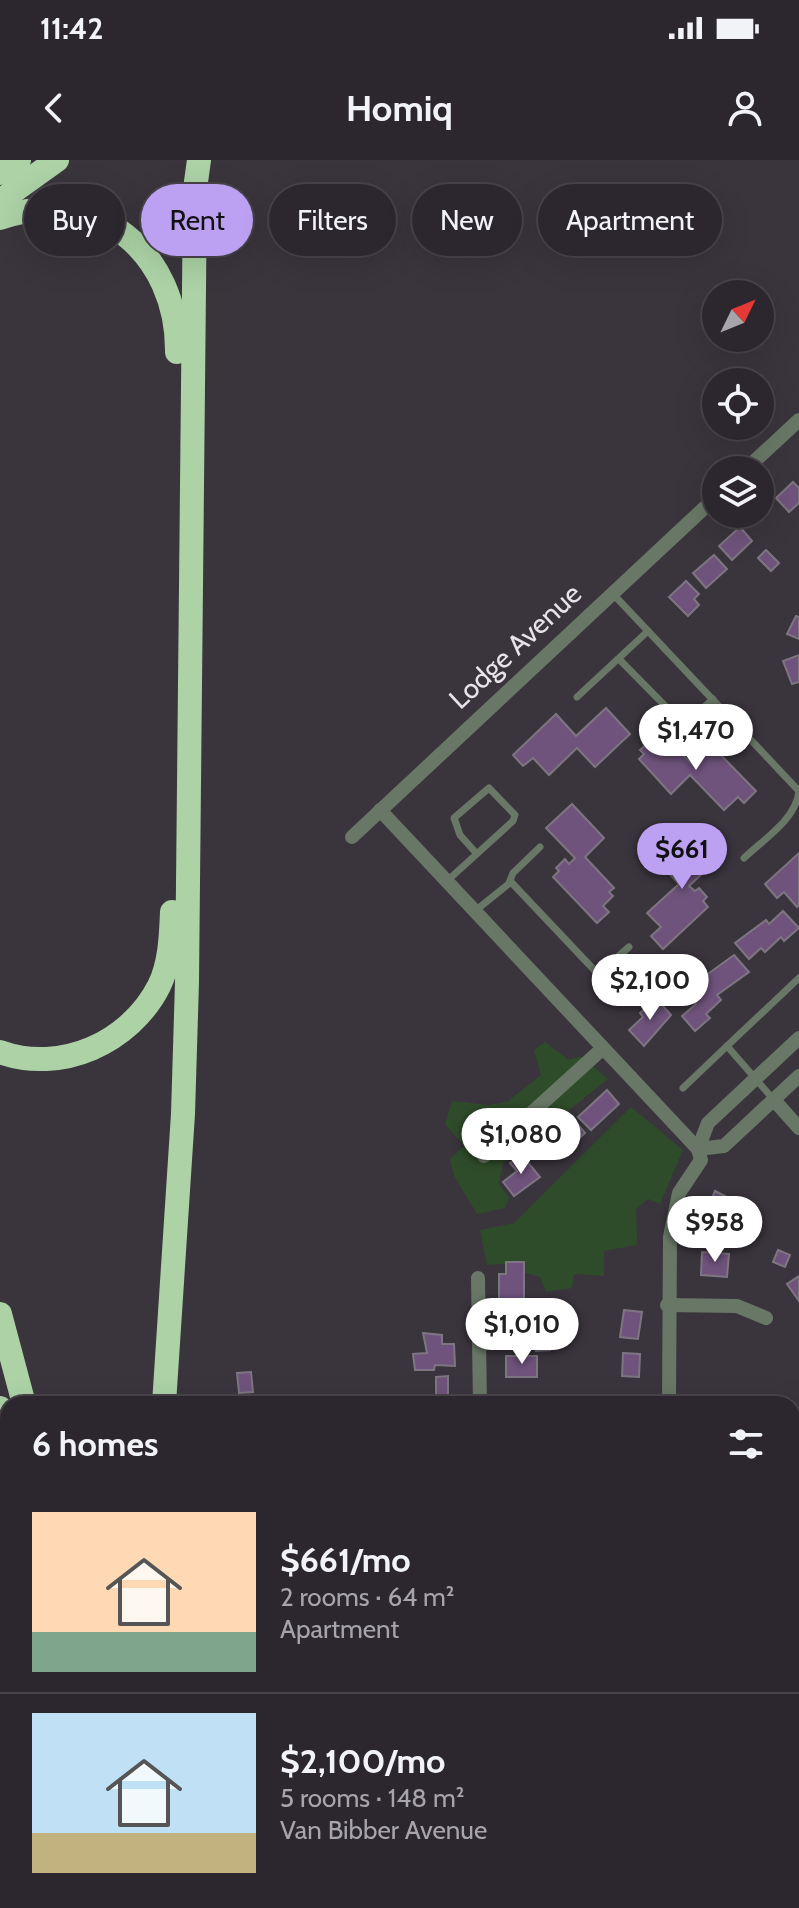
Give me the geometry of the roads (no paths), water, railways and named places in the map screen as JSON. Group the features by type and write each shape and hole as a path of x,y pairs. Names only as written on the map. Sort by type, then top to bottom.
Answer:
{"highway":[{"path":"0,173 19,160"},
{"path":"0,201 57,160"},
{"path":"165,1396 183,1114 187,982 195,189 199,160"},
{"path":"0,218 36,209 60,210 113,226 133,241 157,269 174,306 178,334 172,915 169,956 159,986 143,1011 118,1034 96,1047 82,1053 37,1059 0,1052"},
{"path":"0,1314 22,1396"}],"street":[{"path":"760,456 799,420"},
{"name":"Lodge Avenue","path":"352,837 702,510"},
{"path":"380,810 698,1149 701,1160 679,1193 670,1237 667,1305 669,1396"},
{"path":"698,1149 708,1123 799,1038"},
{"path":"484,1156 602,1049"},
{"path":"698,1149 724,1146 799,1076"},
{"path":"774,1100 799,1128"},
{"path":"478,1278 480,1396"},
{"path":"667,1305 737,1306 766,1318"}],"lane":[{"path":"612,592 799,792 797,804 788,817 744,858"},
{"path":"577,697 648,631"},
{"path":"619,659 678,719 692,718 713,699"},
{"path":"447,881 477,854 513,821 515,815 489,788 454,818 460,835 477,854"},
{"path":"475,911 509,883 521,865 540,847"},
{"path":"509,883 598,974 629,947"},
{"path":"683,1088 799,978"},
{"path":"727,1046 774,1100"}]}
